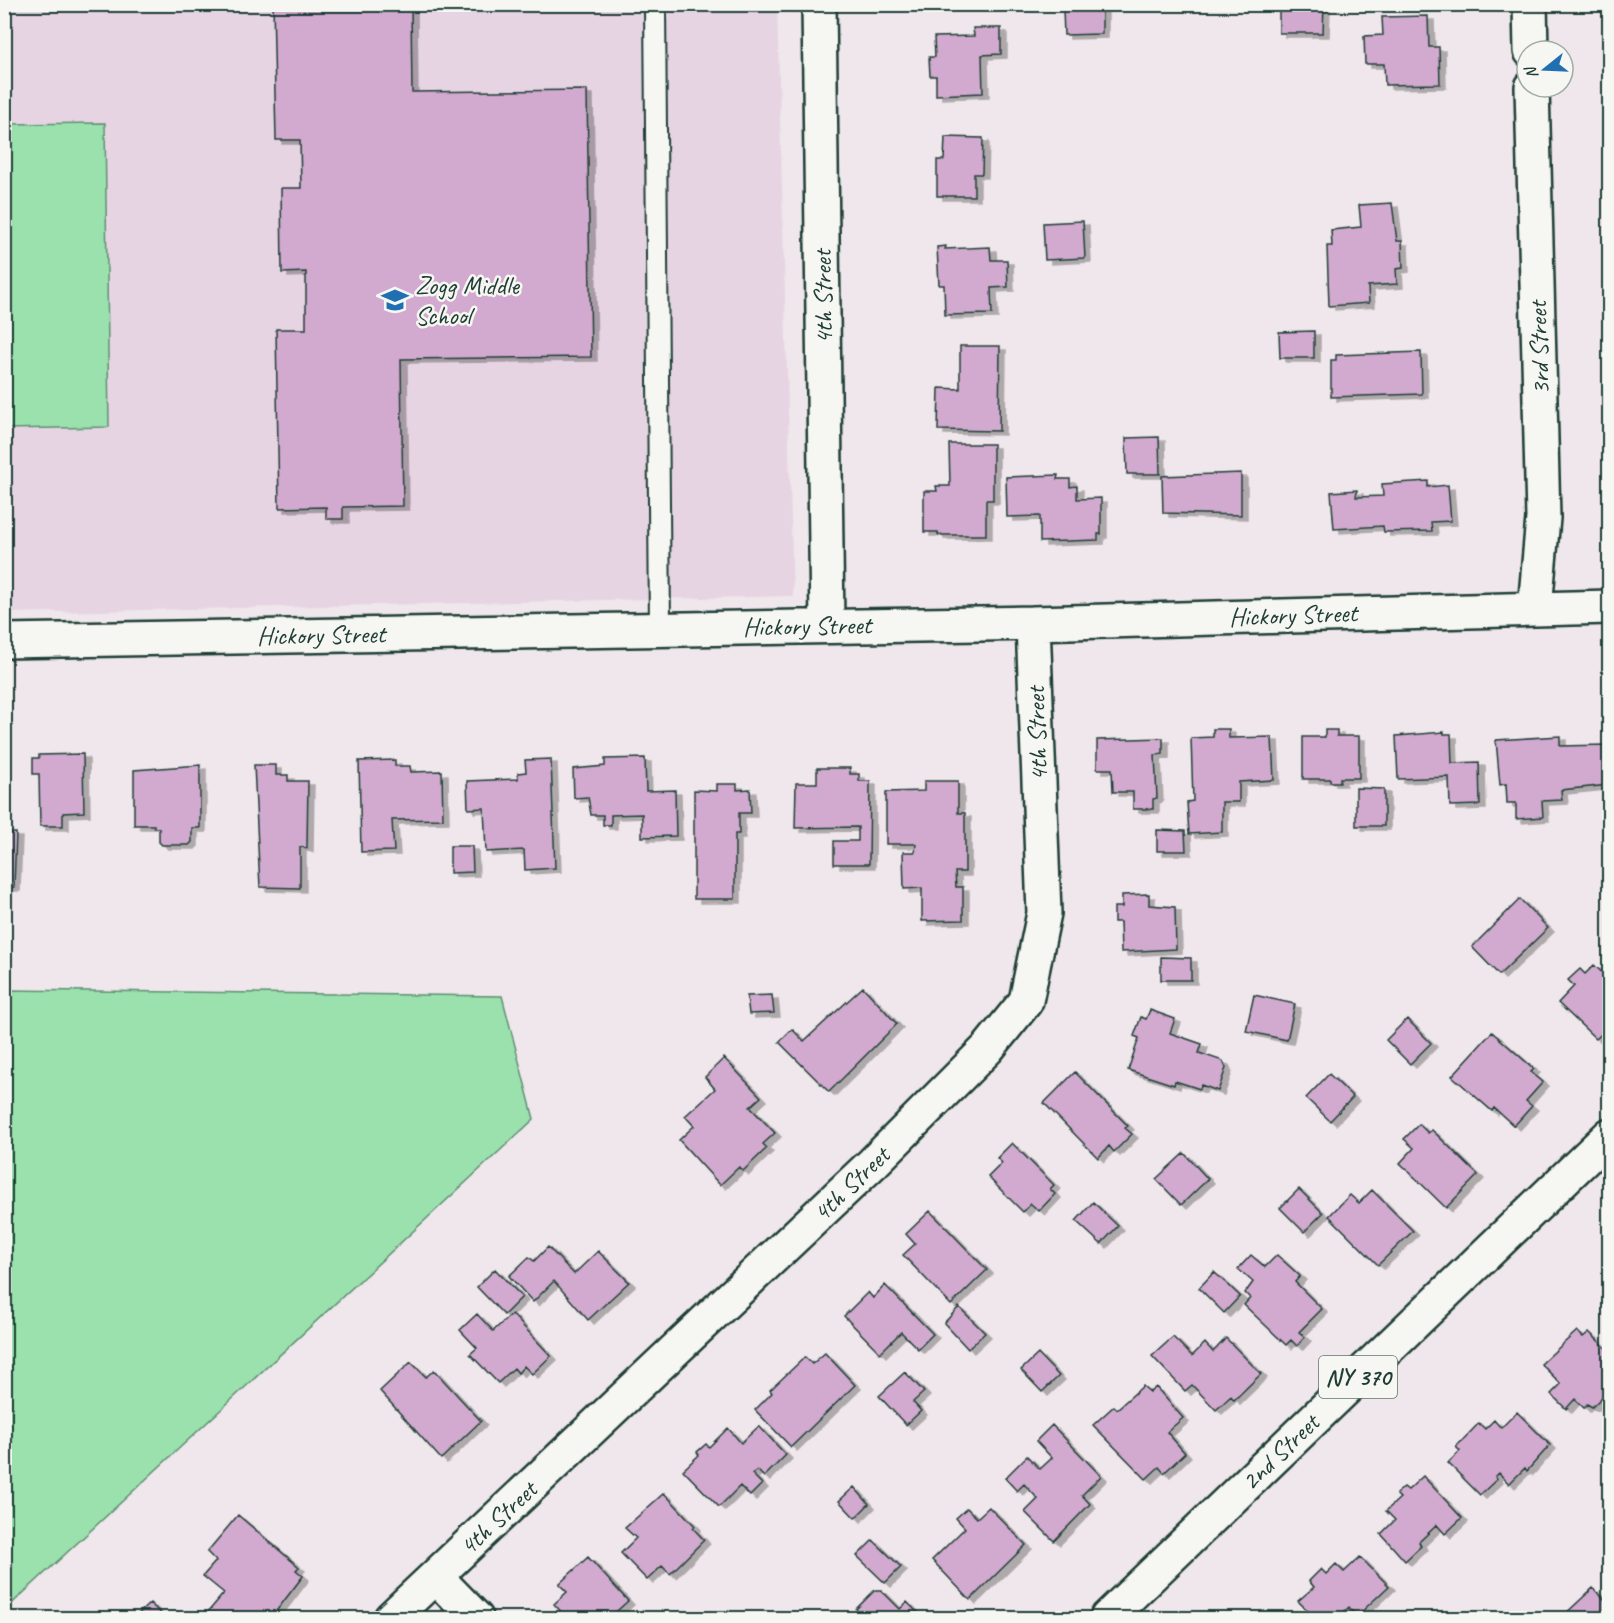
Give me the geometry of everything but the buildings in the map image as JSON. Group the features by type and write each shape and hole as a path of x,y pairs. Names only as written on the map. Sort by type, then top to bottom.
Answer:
{"street":[{"name":"4th Street","path":"819,4 827,625"},
{"path":"1530,4 1531,39"},
{"name":"3rd Street","path":"1532,99 1544,518 1535,608"},
{"name":"Hickory Street","path":"4,641 1033,623 1610,607"},
{"name":"4th Street","path":"391,1618 873,1163 988,1048 1026,1001 1044,913 1033,623"},
{"name":"2nd Street","path":"1107,1618 1610,1135"},
{"path":"436,1576 476,1618"}],"lane":[{"path":"655,4 660,628"}],"shaded area":[{"name":"Zogg Middle School","path":"4,5 777,5 793,596 5,613"}],"green space":[{"path":"105,123 109,427 5,429 5,124"},
{"path":"5,990 502,996 534,1119 5,1610"}],"place":[{"name":"Zogg Middle School","path":"395,300"}]}
